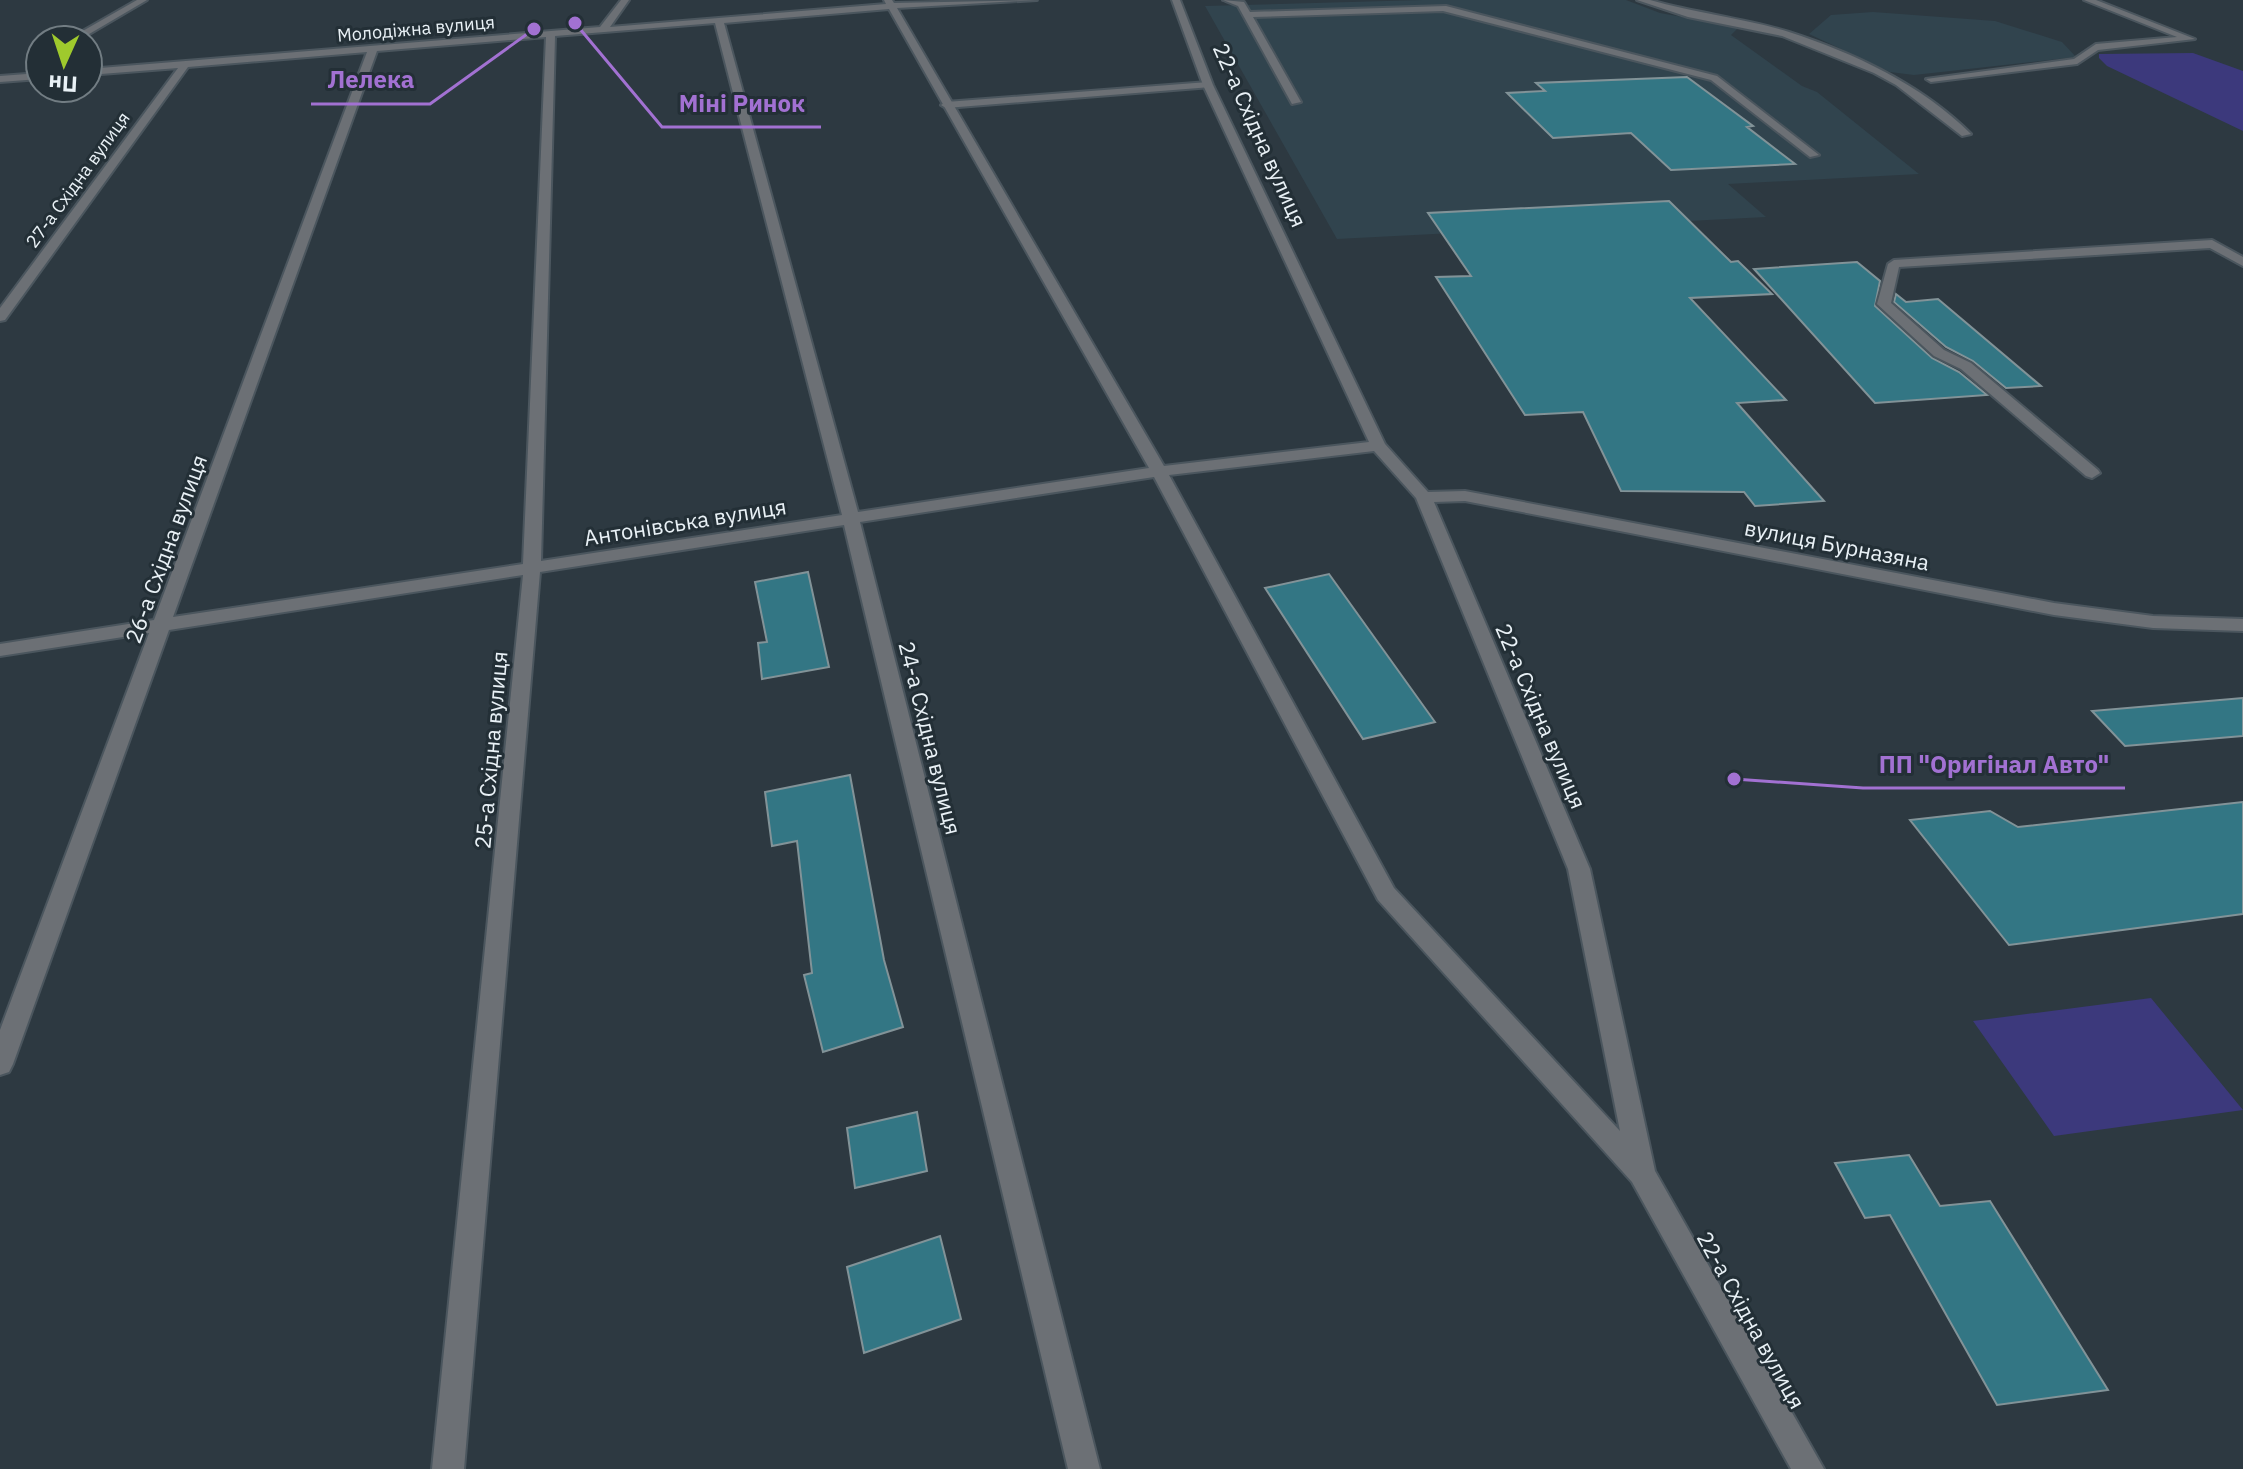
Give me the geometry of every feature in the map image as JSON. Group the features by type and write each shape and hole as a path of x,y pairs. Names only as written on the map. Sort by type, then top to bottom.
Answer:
{"street":[{"path":"100,24 143,0"},
{"path":"603,30 625,0"},
{"name":"Молодіжна вулиця","path":"104,71 719,21 891,3 1033,0"},
{"name":"22-а Східна вулиця","path":"1176,0 1208,85 1378,446 1424,497 1579,869 1642,1174 1808,1469"},
{"path":"1227,0 1241,4 1296,102"},
{"path":"1641,0 1688,14 1785,34 1877,71 1899,83 1966,134"},
{"path":"1931,79 2067,63 2082,59 2096,47 2190,39 2088,0"},
{"path":"891,3 946,105 1159,471 1386,894 1642,1174"},
{"path":"1247,15 1443,8 1714,78 1814,155"},
{"name":"24-а Східна вулиця","path":"719,21 851,518 1084,1469"},
{"name":"25-а Східна вулиця","path":"448,1469 532,568 551,34"},
{"name":"26-а Східна вулиця","path":"0,1064 373,49"},
{"name":"27-а Східна вулиця","path":"0,317 185,64"},
{"path":"18,77 24,73"},
{"path":"0,79 24,77"},
{"path":"946,105 1208,85"},
{"path":"2092,473 1966,366 1939,353 1884,304 1894,264 2212,244 2243,262"},
{"name":"Антонівська вулиця","path":"0,650 1159,471 1378,446"},
{"name":"вулиця Бурназяна","path":"1424,497 1465,496 2054,609 2153,622 2243,625"}],"shaded area":[{"path":"1422,0 1626,0 1660,13 1739,27 1731,35 1802,86 1817,92 1919,174 1728,184 1766,217 1337,239 1205,6"},
{"path":"1873,12 1995,21 2062,42 2076,57 1914,75 1890,72 1809,34 1831,15"},
{"path":"2193,53 2243,71 2243,131 2107,66 2099,58 2099,54"},
{"path":"2151,998 2243,1110 2054,1136 1973,1021"}],"building":[{"path":"1687,77 1753,126 1747,127 1795,164 1671,170 1631,133 1553,138 1507,93 1545,91 1536,83"},
{"path":"1669,201 1731,262 1738,261 1772,294 1690,298 1786,400 1737,403 1824,501 1755,506 1744,492 1621,491 1583,412 1525,415 1436,277 1471,276 1428,213"},
{"path":"1857,262 1880,281 1875,306 1932,358 1959,372 1987,395 1875,403 1754,269"},
{"path":"1896,294 1906,302 1938,299 2041,386 2006,388 1973,361 1946,347 1894,302"},
{"path":"808,572 829,667 762,679 758,643 767,642 755,582"},
{"path":"1329,574 1435,722 1363,739 1265,588"},
{"path":"2243,698 2243,736 2125,746 2092,711"},
{"path":"850,775 884,960 903,1027 823,1052 804,975 812,973 797,841 772,846 765,792"},
{"path":"2243,802 2243,914 2009,945 1910,820 1990,811 2018,827"},
{"path":"917,1112 927,1171 855,1188 847,1128"},
{"path":"1909,1155 1940,1206 1990,1201 2108,1390 1997,1405 1890,1215 1865,1218 1835,1163"},
{"path":"940,1236 961,1319 864,1353 847,1267"}],"place":[{"name":"Міні Ринок","path":"575,23"},
{"name":"Лелека","path":"534,29"},
{"name":"ПП \"Оригінал Авто\"","path":"1734,779"}]}
